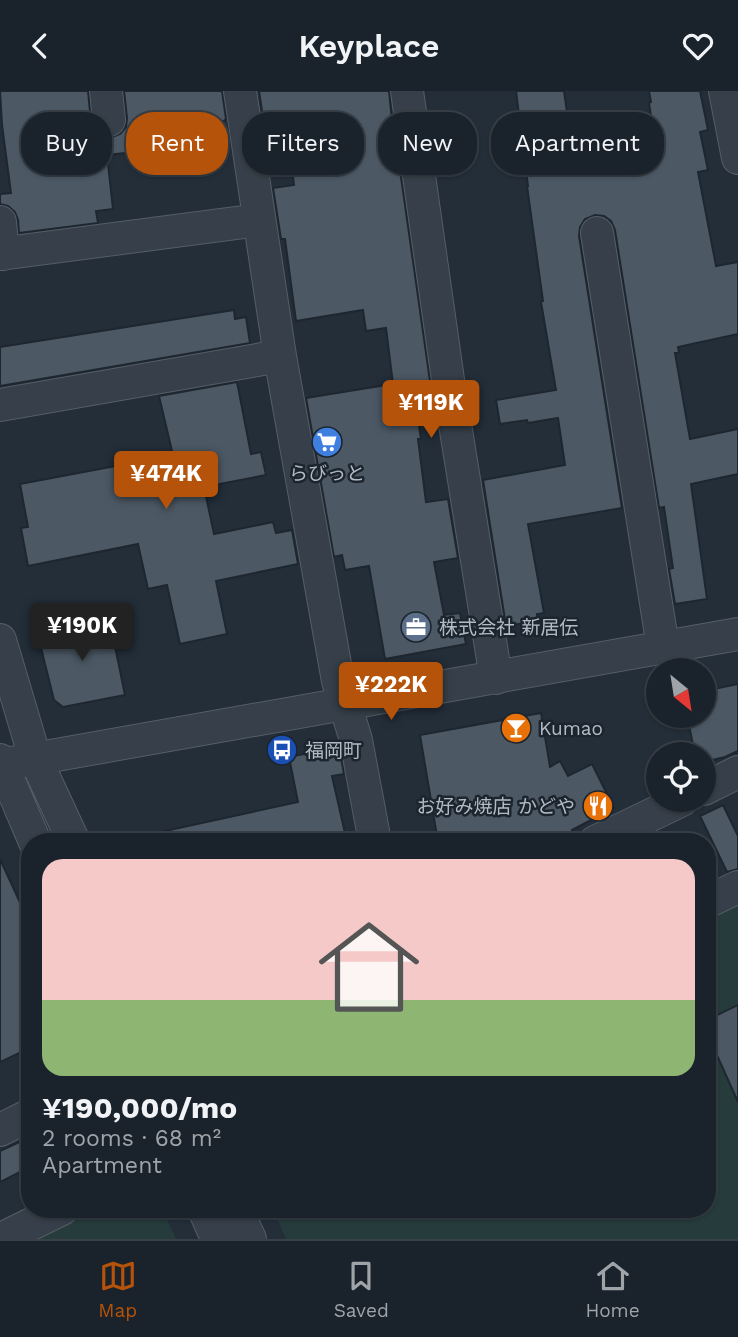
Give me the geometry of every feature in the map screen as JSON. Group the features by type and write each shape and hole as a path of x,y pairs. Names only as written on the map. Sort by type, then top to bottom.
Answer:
{"street":[{"path":"240,91 280,356 338,681 356,740 373,833"},
{"path":"407,91 449,387 496,678"},
{"path":"725,91 738,158"},
{"path":"0,222 2,254 259,220"},
{"path":"597,233 663,647"},
{"path":"0,405 280,356"},
{"path":"31,833 1,763 738,634"},
{"path":"0,641 35,758 70,833"},
{"path":"716,783 738,772"},
{"path":"632,833 664,812"},
{"path":"716,898 738,887"},
{"path":"0,1129 21,1119"},
{"path":"1,1239 43,1218"},
{"path":"208,1218 217,1239"},
{"path":"240,1218 250,1239"}],"green space":[{"path":"738,898 738,1239 286,1239 277,1218 716,1218 716,909"},
{"path":"69,1218 166,1218 176,1239 27,1239"}],"building":[{"path":"0,91 88,91 90,112 21,112 21,175 109,175 113,209 96,211 98,223 19,233 15,212 0,204 0,194 11,193"},
{"path":"124,91 222,91 225,112 126,112"},
{"path":"259,91 389,91 391,112 378,112 378,175 401,175 432,395 415,398 426,502 448,499 458,558 434,562 444,615 460,613 466,644 385,659 369,566 345,570 342,555 334,557 306,398 393,384 386,328 366,331 363,310 296,321 285,239 281,239 273,188 294,185 293,175 364,175 364,112 262,112"},
{"path":"516,91 564,91 567,112 519,112"},
{"path":"649,91 700,91 708,130 700,132 708,170 698,172 716,266 738,262 738,334 678,347 679,353 675,353 690,439 738,429 738,474 691,484 707,599 675,604 664,507 659,508 615,230 611,221 604,216 595,215 585,219 579,236 622,508 528,524 544,613 537,614 537,621 506,626 483,480 565,465 558,418 500,424 496,400 556,390 541,302 527,175 664,175 664,112 650,112"},
{"path":"126,127 126,153 112,154 112,137 120,134"},
{"path":"234,310 235,319 246,317 250,343 0,386 0,347"},
{"path":"237,382 251,454 261,452 266,475 204,487 214,534 273,522 276,533 292,530 298,564 216,581 227,634 180,644 167,585 148,589 138,544 28,566 21,528 28,527 20,484 116,466 116,462 172,451 159,396"},
{"path":"109,617 125,695 63,707 54,700 37,632"},
{"path":"738,684 738,751 716,759 716,742 692,742 690,728 716,728 716,689"},
{"path":"541,713 550,767 560,761 568,776 592,764 614,808 572,830 574,833 436,833 420,735"},
{"path":"339,747 344,774 332,776 345,833 165,833 298,802 289,757"},
{"path":"723,805 738,836 738,869 727,872 716,849 716,833 708,833 700,816 716,812 716,808"},
{"path":"0,859 21,904 21,1052 0,1062"},
{"path":"738,1005 738,1102 716,1053 716,1016"},
{"path":"21,1141 21,1172 0,1182 0,1151"}],"place":[{"name":"らびっと","path":"327,442"},
{"name":"株式会社 新居伝","path":"416,627"},
{"name":"Kumao","path":"516,728"},
{"name":"福岡町","path":"282,750"},
{"name":"お好み焼店 かどや","path":"598,806"}]}
